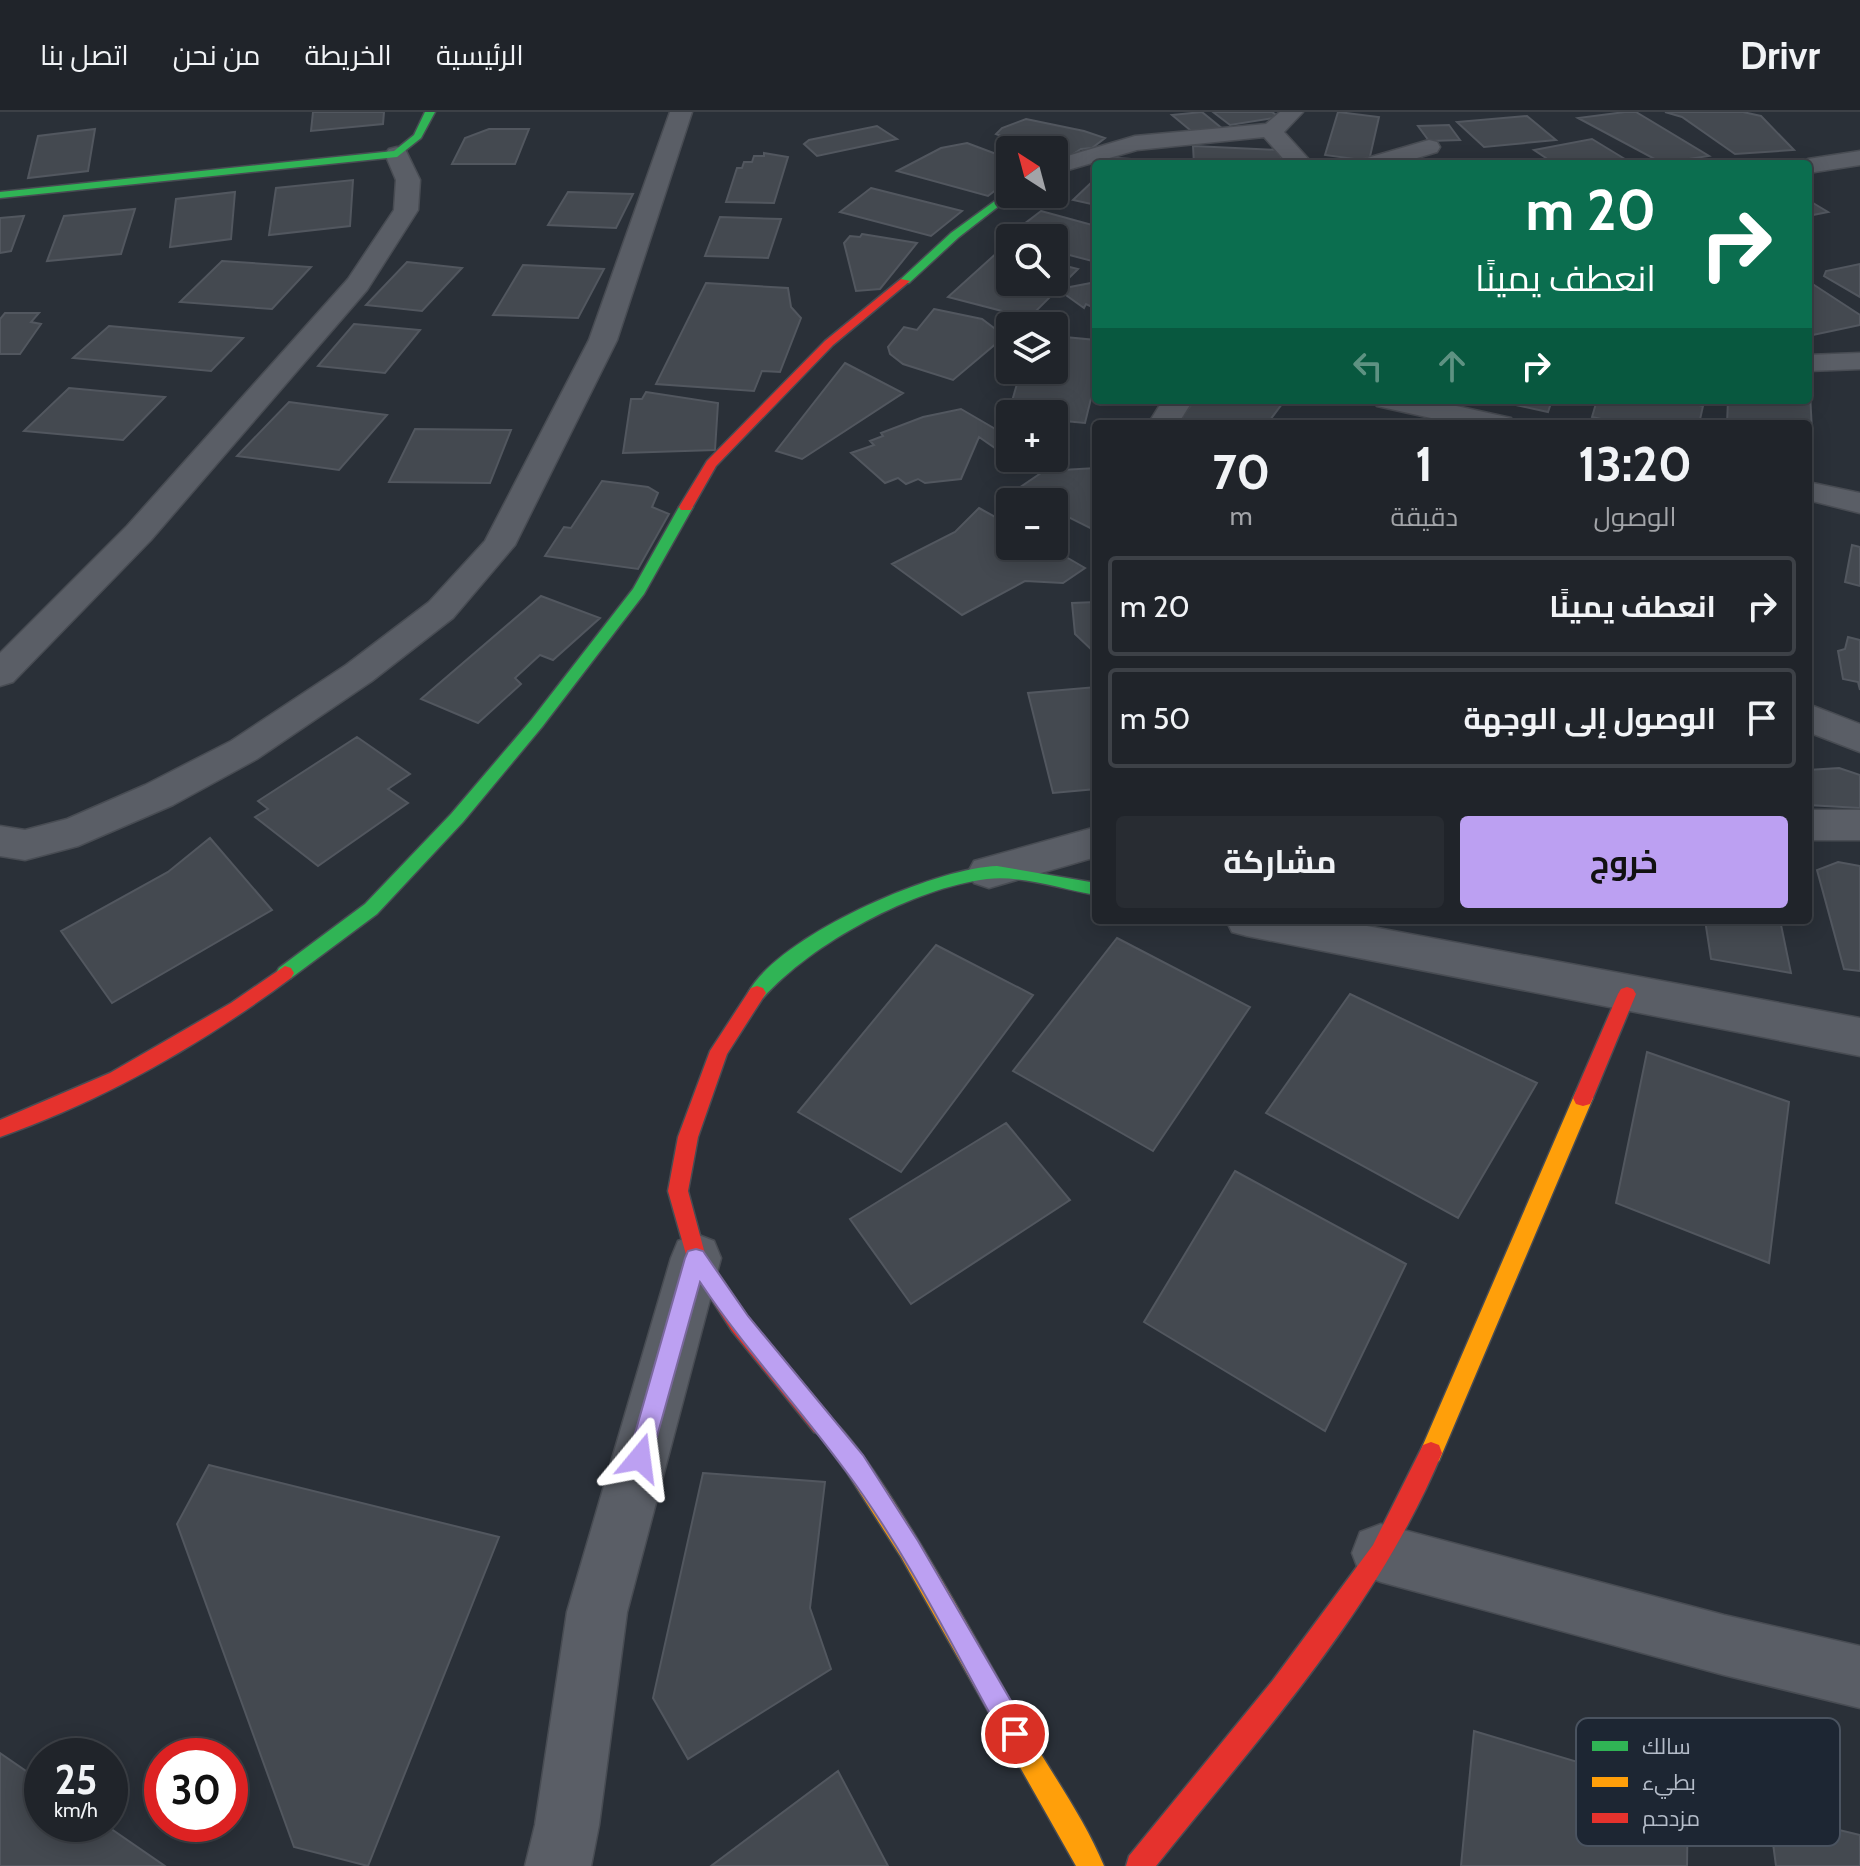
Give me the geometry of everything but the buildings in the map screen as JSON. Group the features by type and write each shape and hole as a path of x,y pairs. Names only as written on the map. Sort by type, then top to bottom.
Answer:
{"street":[{"path":"0,195 397,154 417,139 428,124 430,112"},
{"path":"0,841 25,845 78,831 173,788 270,732 359,673 441,610 499,545 603,340 631,265 664,154 681,112"},
{"path":"1068,163 1135,143 1270,130 1279,126 1292,112"},
{"path":"1270,130 1297,160"},
{"path":"1385,160 1429,147"},
{"path":"0,674 139,533 358,284 406,210 408,180 397,154"},
{"path":"1814,165 1860,158"},
{"path":"1814,165 1860,176"},
{"path":"0,1129 117,1079 237,1008 371,909 467,806 537,723 639,591 711,464 829,343 996,204"},
{"path":"1406,404 1481,420"},
{"path":"1812,492 1860,503"},
{"path":"1812,719 1860,739"},
{"path":"1812,825 1860,825"},
{"path":"1091,1866 909,1549 854,1463 748,1334 696,1258 678,1191 688,1137 719,1051 768,977 830,931 916,893 1092,843"},
{"path":"989,872 1092,888"},
{"path":"1268,924 1860,1037"},
{"path":"1139,1866 1282,1689 1381,1553 1458,1393 1627,994"},
{"path":"558,1866 567,1825 597,1612 696,1258"},
{"path":"1381,1553 1724,1645 1860,1677"}],"traffic: fast":[{"path":"0,195 397,154 418,136 430,112"},
{"path":"905,281 955,235 996,204"},
{"path":"285,973 371,909 457,818 537,723 639,591 686,507"},
{"path":"757,993 799,953 829,934 862,916 930,888 997,873 1092,888"}],"traffic: slow":[{"path":"1431,1453 1583,1098"},
{"path":"822,1424 854,1463 909,1549 1091,1866"}],"traffic: jam":[{"path":"686,507 711,464 829,343 905,281"},
{"path":"0,1129 117,1079 237,1008 285,973"},
{"path":"757,993 719,1051 688,1137 678,1191 696,1258 740,1324 822,1424"},
{"path":"1583,1098 1627,994"},
{"path":"1139,1866 1282,1689 1381,1553 1431,1453"}],"route":[{"path":"640,1458 696,1258 740,1324 854,1463 909,1549 1015,1734"}]}
